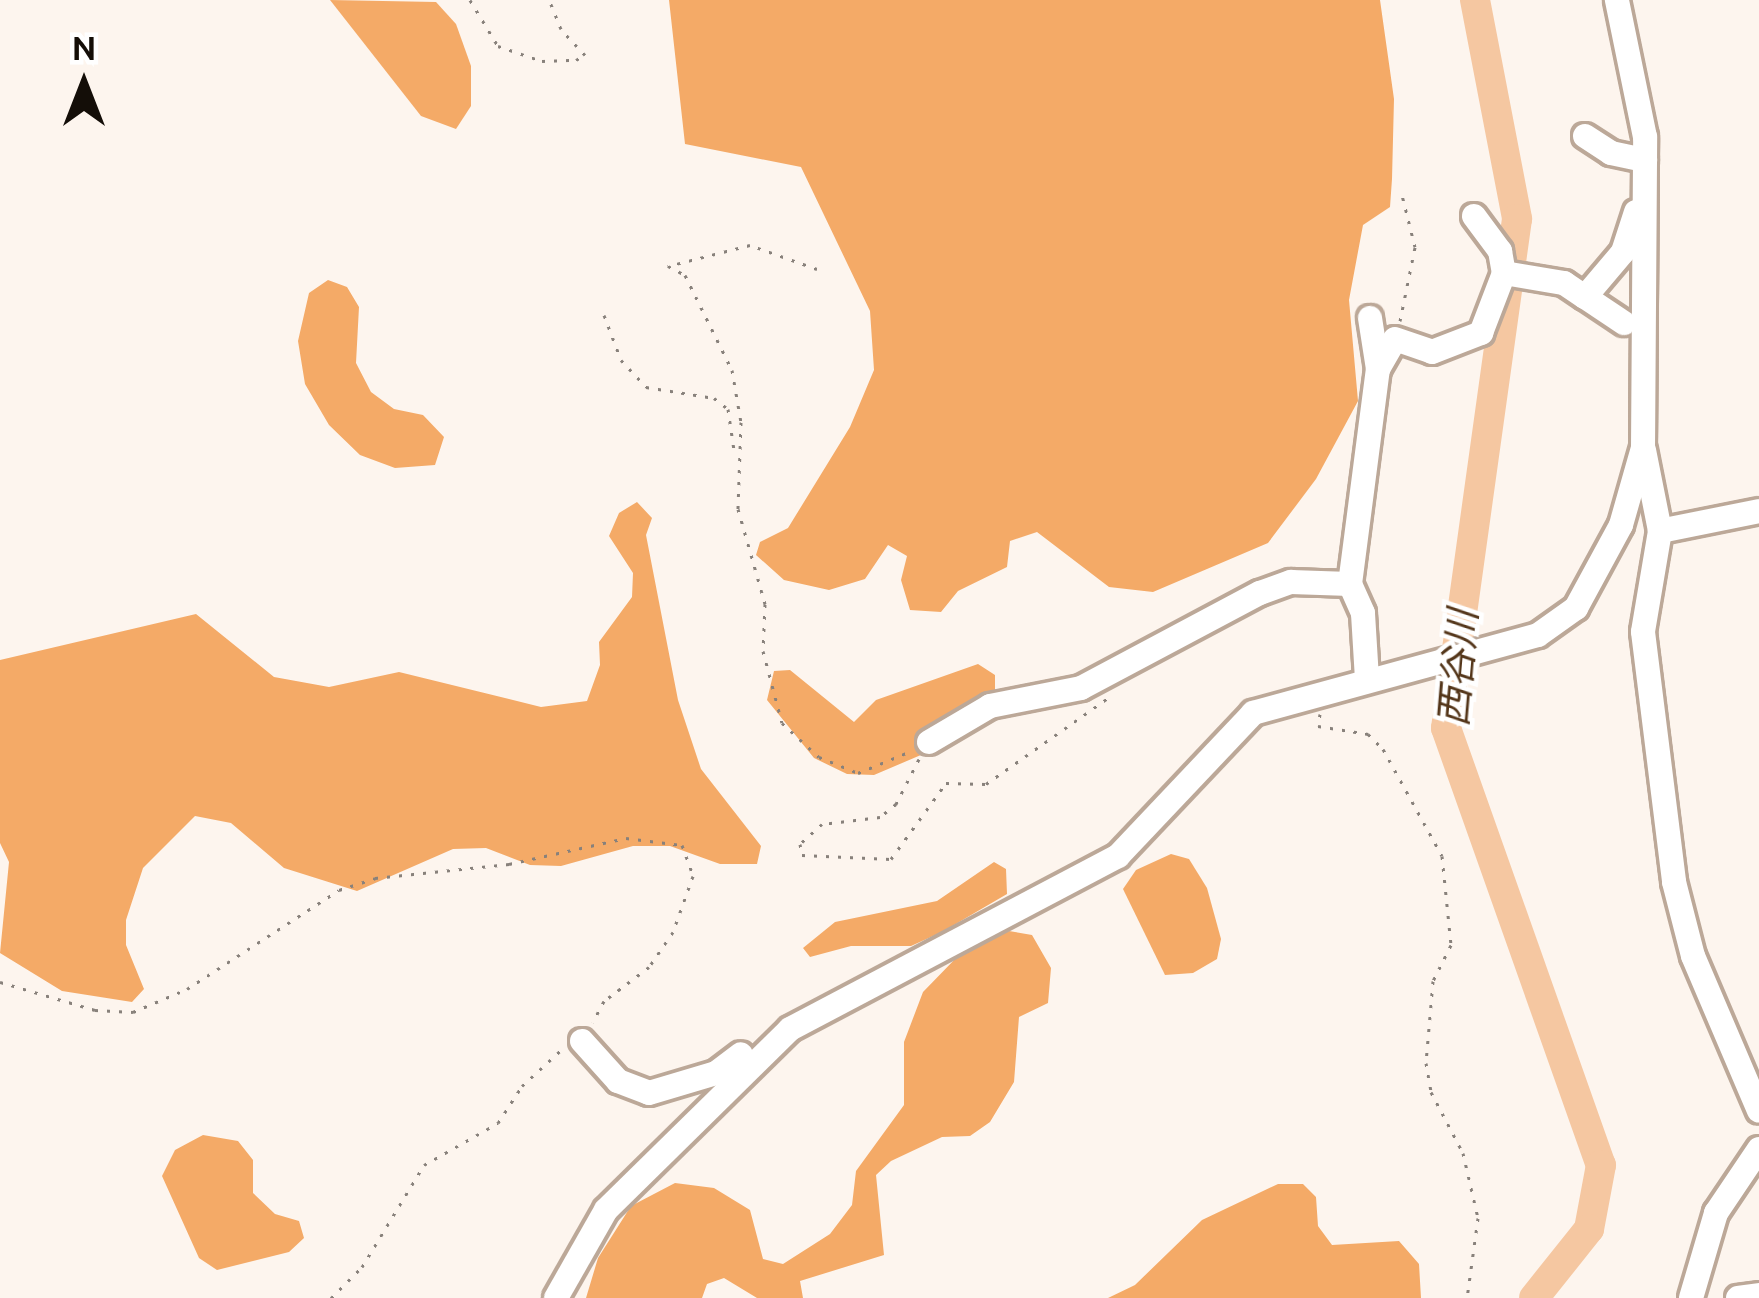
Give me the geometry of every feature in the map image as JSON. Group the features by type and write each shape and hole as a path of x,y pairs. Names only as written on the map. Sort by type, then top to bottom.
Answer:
{"street":[{"path":"556,1298 605,1210 790,1029 1118,856 1253,713 1559,624 1606,557 1638,481 1643,448 1646,160 1641,94 1617,0"},
{"path":"1585,136 1611,153 1646,160"},
{"path":"1585,297 1623,252 1633,214 1646,206"},
{"path":"1474,216 1500,250 1511,274"},
{"path":"1378,369 1395,339 1432,352 1481,333 1511,274"},
{"path":"1511,274 1564,283 1624,323"},
{"path":"1367,679 1363,613 1350,584 1378,369 1370,318"},
{"path":"1643,448 1659,538 1643,632 1674,883 1693,956 1759,1110"},
{"path":"1359,530 1383,493"},
{"path":"1606,557 1759,511"},
{"path":"929,742 990,706 1082,688 1260,593 1312,580 1350,584"},
{"path":"582,1041 618,1081 649,1093 716,1072 772,1030 790,1029"},
{"path":"1691,1298 1716,1213 1759,1149"},
{"path":"1738,1298 1759,1295"}],"path":[{"path":"470,0 498,46 542,61 576,60 585,55 561,29 549,0"},
{"path":"1395,339 1415,247 1402,194"},
{"path":"735,458 740,422 723,345 685,275 668,266 750,245 817,269"},
{"path":"604,315 621,360 646,387 714,398 728,410 742,538 765,604 763,650 782,723 819,757 858,772 929,742"},
{"path":"1324,689 1318,726 1368,734 1384,749 1442,856 1451,945 1433,981 1426,1064 1431,1092 1463,1153 1478,1217 1467,1298"},
{"path":"929,742 896,804 880,817 822,824 800,844 802,855 891,859 946,783 986,784 1114,690"},
{"path":"0,982 95,1010 133,1012 187,989 339,890 375,878 488,867 626,838 682,845 693,876 673,932 650,967 604,1000 582,1041 567,1044 522,1086 498,1123 424,1166 362,1267 331,1298"}],"shaded area":[{"path":"330,0 436,2 456,24 471,66 471,106 456,129 421,116"},
{"path":"669,0 1380,0 1394,99 1392,179 1390,207 1363,225 1349,300 1358,401 1316,479 1268,543 1153,592 1109,587 1037,532 1010,541 1007,567 958,591 941,612 910,610 901,580 907,556 888,545 865,579 829,590 784,580 756,555 760,542 788,528 850,427 874,370 870,311 801,167 685,144"},
{"path":"328,280 347,287 359,307 356,363 371,392 394,409 423,415 444,437 435,465 395,468 360,455 329,425 305,384 298,341 309,293"},
{"path":"637,502 652,518 646,535 678,700 701,769 761,846 757,864 720,864 670,846 633,846 561,866 530,865 486,848 453,849 357,891 284,868 231,823 195,816 143,868 126,920 126,945 144,989 132,1002 62,991 0,953 9,862 0,843 0,660 196,614 274,677 329,687 399,672 541,707 587,701 600,665 599,642 632,597 633,573 609,536 619,513"},
{"path":"978,664 995,675 995,699 935,749 874,775 847,774 814,758 767,700 774,671 790,670 854,722 876,700"},
{"path":"1171,854 1189,859 1207,888 1221,939 1217,959 1193,973 1165,975 1123,889 1136,870"},
{"path":"994,862 1006,869 1007,894 911,946 851,946 810,957 803,948 835,922 937,901"},
{"path":"1009,931 1032,935 1051,968 1048,1003 1019,1017 1014,1082 990,1122 970,1136 942,1137 891,1161 876,1175 884,1255 800,1281 803,1298 757,1298 724,1278 707,1284 702,1298 586,1298 598,1258 631,1206 675,1183 714,1188 750,1210 763,1259 783,1264 830,1234 852,1205 856,1171 904,1105 904,1042 923,992 958,956"},
{"path":"203,1135 238,1141 253,1160 253,1193 275,1214 299,1221 304,1238 289,1252 217,1270 199,1258 162,1176 175,1150"},
{"path":"1278,1184 1303,1184 1316,1197 1318,1226 1332,1245 1399,1241 1419,1264 1421,1298 1108,1298 1135,1285 1202,1220"}],"waterway":[{"name":"西谷川","path":"1475,0 1517,219 1446,728 1601,1165 1589,1229 1534,1298"}]}
